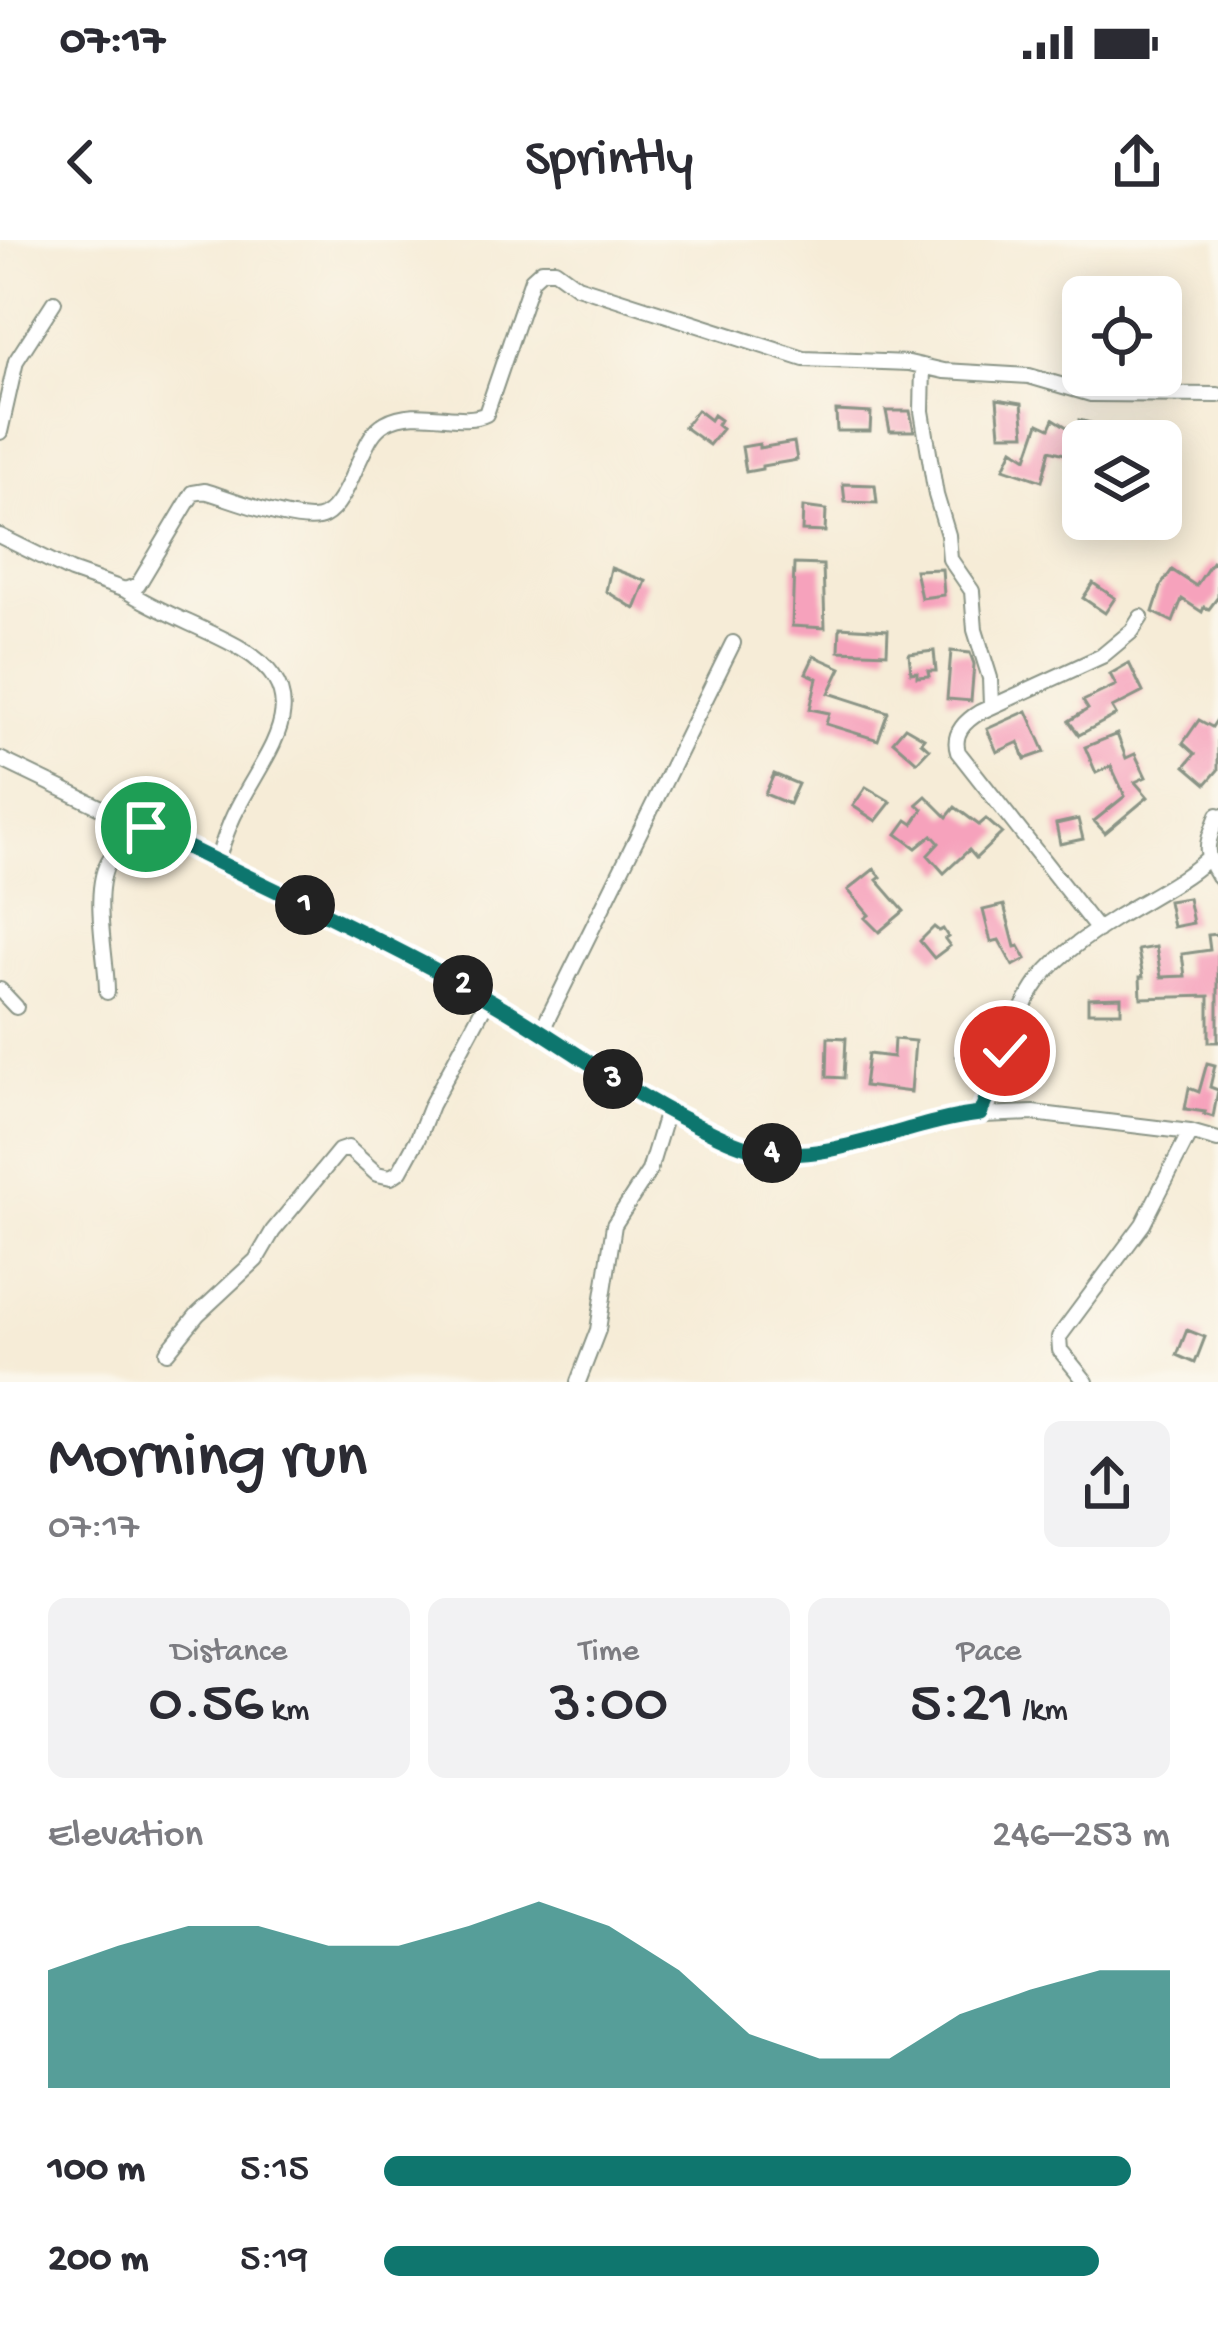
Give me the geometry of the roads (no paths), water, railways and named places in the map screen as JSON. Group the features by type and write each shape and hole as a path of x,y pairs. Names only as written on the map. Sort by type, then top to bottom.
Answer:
{"street":[{"path":"125,590 138,585 193,493 206,491 299,518 321,518 329,513 381,425 406,416 482,417 490,408 532,279 542,271 555,270 578,286 804,359 866,360 955,373 1029,376 1091,394 1218,395"},
{"path":"0,432 16,362 54,302"},
{"path":"923,367 922,411 936,495 950,559 972,591 991,706"},
{"path":"0,536 188,621 247,652 272,675 283,694 284,718 235,813 216,862"},
{"path":"1098,930 958,752 956,740 963,725 991,706 1102,656 1132,632 1141,617"},
{"path":"542,1030 733,643"},
{"path":"0,759 428,965 542,1030 622,1086 737,1145 768,1153 814,1153 919,1124 980,1114 1033,1113 1218,1139"},
{"path":"1218,815 1207,859 1218,876"},
{"path":"107,992 101,888 105,869 113,854 146,827"},
{"path":"980,1114 1021,1014 1054,963 1207,859"},
{"path":"0,990 16,1007"},
{"path":"166,1352 256,1260 273,1231 339,1151 347,1148 385,1177 400,1171 488,999"},
{"path":"578,1382 598,1330 614,1225 649,1171 667,1111"},
{"path":"1086,1382 1060,1350 1059,1337 1144,1224 1190,1132"}]}
